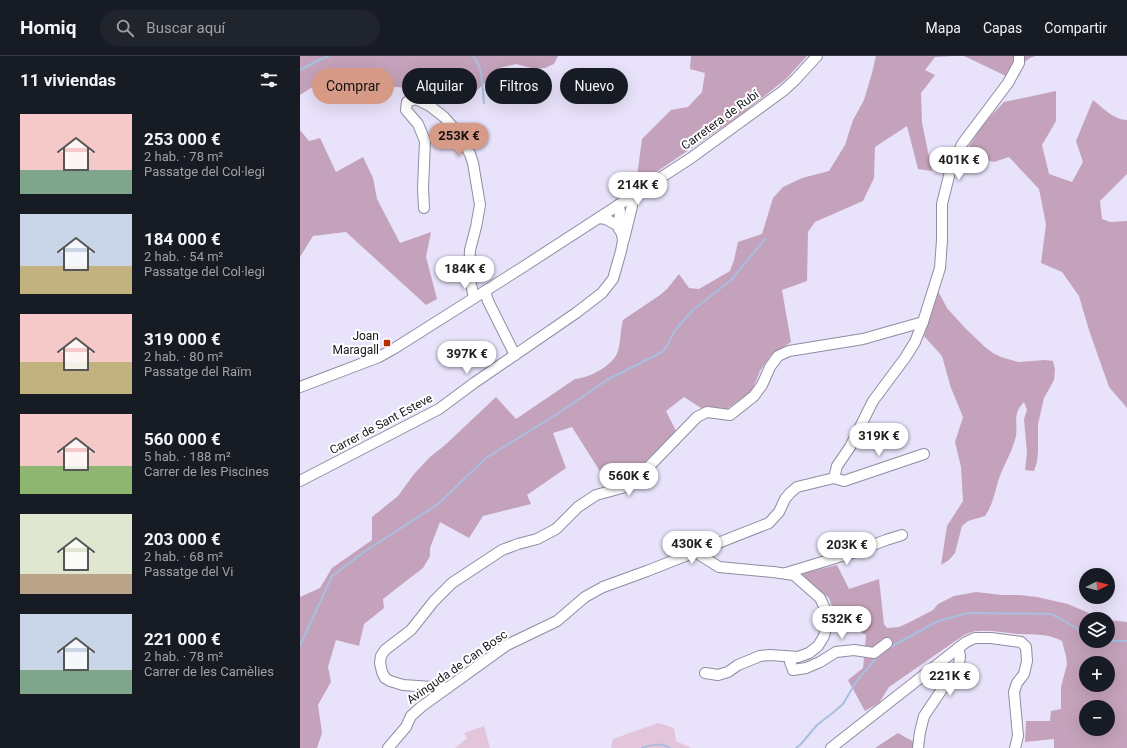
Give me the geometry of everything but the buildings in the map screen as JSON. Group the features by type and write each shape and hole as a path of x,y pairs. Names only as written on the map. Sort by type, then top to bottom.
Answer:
{"street":[{"name":"Carretera de Rubí","path":"300,387 379,357 485,291 691,158 783,91 816,56"},
{"path":"834,478 837,466 850,447 873,401 906,358 915,342 940,268 942,204 951,168 962,144 1008,83 1019,63 1019,56"},
{"path":"424,208 423,188 425,141 418,124 406,110 407,102 416,99 430,106 449,122 458,133 470,154 473,163 480,205 470,250 469,275 474,298"},
{"name":"Carrer de Sant Esteve","path":"300,480 439,409 576,313 602,293 613,279 621,251 632,206 625,201"},
{"path":"619,229 620,211 625,201"},
{"path":"598,218 606,219 617,225 622,234 623,241"},
{"path":"485,291 488,301 515,355"},
{"path":"447,688 403,685 390,681 385,678 380,663 384,650 411,630 434,601 452,583 502,550 537,539 556,529 578,506 596,496 622,488 635,481 697,417 706,412 730,415 754,396 762,385 770,366 778,356 789,351 863,339 923,322"},
{"name":"Avinguda de Can Bosc","path":"388,748 406,727 411,716 447,688 507,645 557,621 585,597 603,587 769,523 779,512 785,499 797,487 834,478 844,481 924,454"},
{"path":"784,574 855,552 902,535"},
{"path":"695,552 719,567 794,575 820,598 827,613 827,624 824,636 818,646 809,653 798,657 770,655 760,656 728,672 718,675 705,673"},
{"path":"831,748 958,648 975,638 990,638 1021,642 1026,647 1027,661 1024,674 1017,683 1014,692 1018,736 1015,748"},
{"path":"795,657 790,662 793,670 806,668 820,662 836,652 854,650 874,653 887,643"},
{"path":"918,748 924,716 959,664 960,656 958,648"}],"shaded area":[{"path":"300,56 558,56 554,64 545,68 531,68 516,64 499,68 485,68 485,83 477,90 477,68 402,68 402,88 394,87 394,68 312,68 312,87 300,95"},
{"path":"691,56 807,56 786,79 739,116 646,179 640,180 637,176 642,139 671,110 688,107 702,92 705,73 690,69"},
{"path":"876,56 953,56 935,57 925,70 935,75 921,93 922,123 932,171 918,169 907,126 875,147 874,178 863,201 815,222 808,232 807,281 782,290 791,342 771,355 760,371 752,391 727,409 701,408 684,397 666,411 676,431 628,479 608,484 572,427 553,433 566,468 527,495 531,504 483,516 469,538 440,522 430,548 430,556 423,568 383,599 384,608 364,624 359,646 336,640 328,667 331,682 318,705 322,733 317,748 300,748 300,597 320,588 332,568 372,540 372,517 398,496 414,474 431,456 444,446 496,397 516,419 575,379 594,373 612,361 618,351 623,320 660,295 679,274 689,288 699,289 730,271 738,242 762,234 773,198 783,187 802,178 829,171 845,145 853,120 864,100"},
{"path":"964,56 1035,56 1006,76"},
{"path":"1056,91 1056,121 1042,145 1049,174 1072,182 1083,162 1076,141 1093,100 1113,116 1127,120 1127,174 1100,201 1102,219 1110,222 1127,221 1127,408 1109,387 1079,296 1062,272 1041,263 1046,224 1039,189 1009,157 994,162 964,154 983,124 1004,102"},
{"path":"300,130 309,141 320,138 336,172 363,157 373,178 377,199 400,243 431,232 426,257 437,299 426,305 346,232 313,236 300,257"},
{"path":"938,291 947,308 965,328 993,353 1018,362 1045,360 1053,361 1055,370 1054,380 1044,398 1038,424 1038,452 1034,471 1025,470 1027,453 1024,419 1027,410 1024,402 1018,410 1016,418 1015,440 988,511 985,516 968,521 962,526 955,553 949,560 941,565 947,526 963,501 961,467 955,442 963,417 951,388 942,356 924,336"},
{"path":"837,565 849,589 879,579 884,624 887,628 899,627 910,622 933,610 938,604 954,596 976,592 1037,597 1068,604 1086,612 1079,612 1079,648 1115,648 1115,621 1127,622 1127,748 1054,748 1054,739 1025,742 1026,721 1050,721 1051,711 1061,709 1061,687 1067,664 1066,656 1062,641 1057,638 1046,636 994,631 977,631 964,635 889,687 879,703 865,711 848,680 863,668 866,635 837,621 829,598 800,574"},
{"path":"658,723 674,728 676,741 691,748 611,748 613,739"},
{"path":"484,726 490,748 455,748 467,738 464,733"},
{"path":"898,733 914,742 913,748 875,748"}],"waterway":[{"path":"300,70 329,56"},
{"path":"473,56 477,61 481,72 484,103"},
{"path":"300,646 332,576 364,552 438,504 486,458 557,414 607,380 662,352 667,346 675,330 694,309 731,280 765,239"},
{"path":"885,650 938,621 968,613 1051,614 1079,630"},
{"path":"1115,641 1127,641"},
{"path":"796,748 817,725 843,704 856,682 877,657"},
{"path":"642,748 656,745 664,745 670,748"}],"place":[{"name":"Joan Maragall","path":"387,343"}]}
